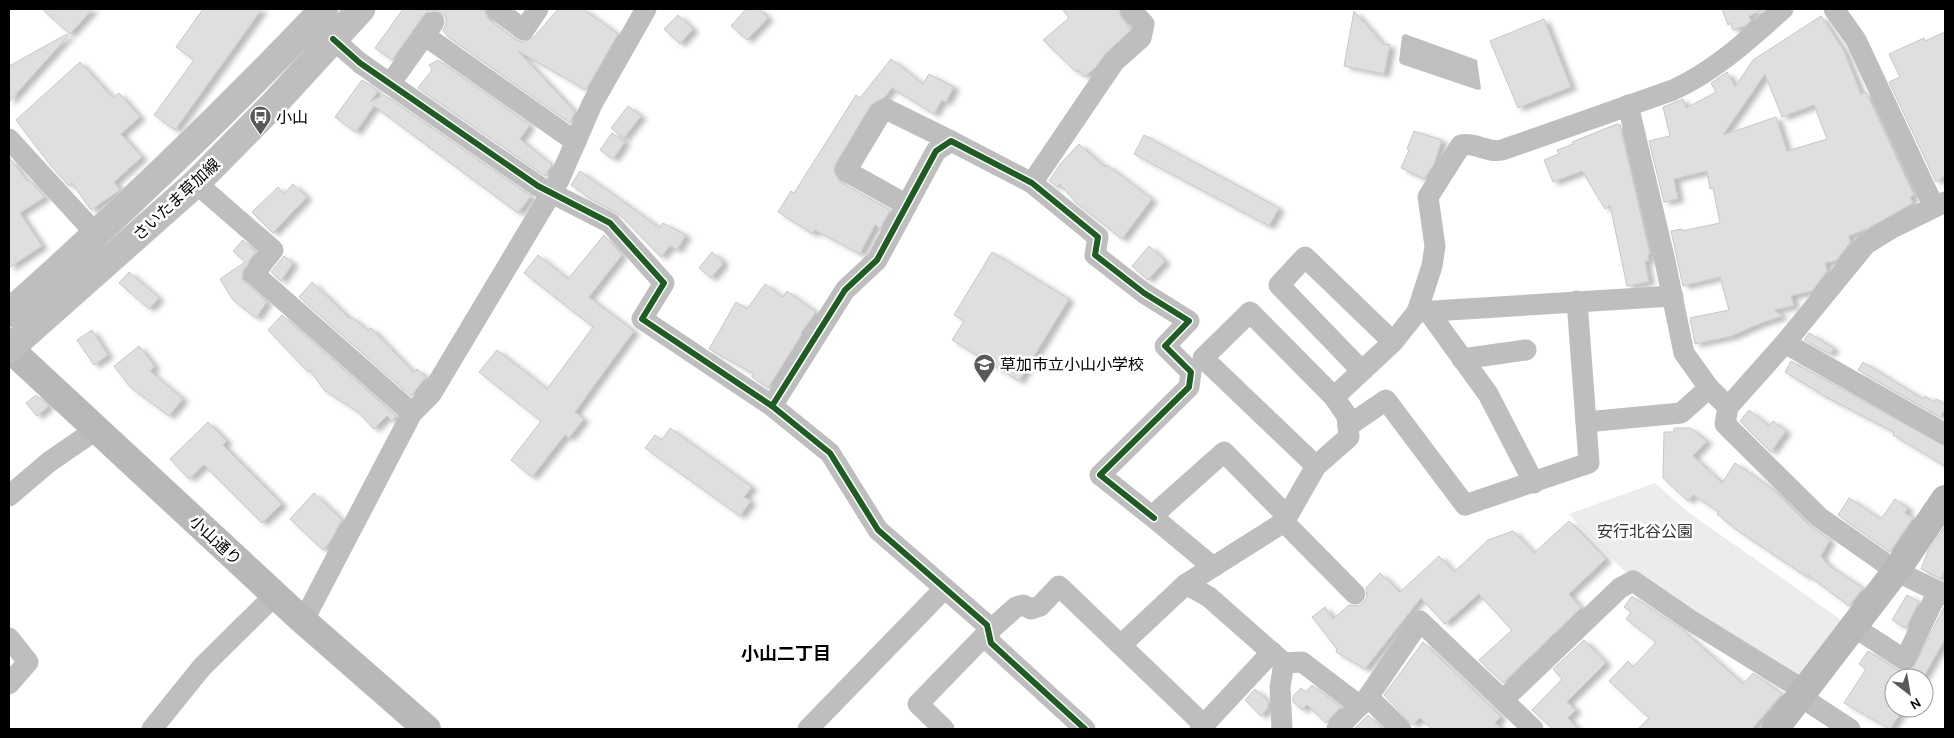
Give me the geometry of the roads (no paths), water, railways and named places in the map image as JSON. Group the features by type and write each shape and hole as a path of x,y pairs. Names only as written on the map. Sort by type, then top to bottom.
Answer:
{"main road":[{"name":"さいたま草加線","path":"9,348 196,182 273,105 361,9"},
{"name":"さいたま草加線","path":"9,313 97,235 251,86 318,11 333,39"}],"street":[{"path":"496,9 524,30 538,9"},
{"path":"300,618 309,610 412,413 431,394 552,192 592,104 646,9"},
{"path":"1032,183 1114,62 1141,38 1144,24 1130,9"},
{"path":"1334,397 1423,312 1435,246 1428,197 1461,145 1468,144 1492,152 1502,150 1694,80 1734,51 1784,9"},
{"path":"1834,9 1856,40 1940,204 1892,228 1866,244 1785,343 1728,407 1725,424 1819,517 1896,571 1942,593 1905,660 1854,628"},
{"path":"390,84 429,28 576,142"},
{"path":"333,39 360,63 538,186 610,223 664,283 642,319 772,406 830,453 878,530 987,625 991,643 1085,729"},
{"path":"1628,105 1684,353 1709,388 1728,407"},
{"path":"907,205 846,171 882,111 886,109 1032,183 1098,237 1095,255 1144,293 1189,322 1165,346 1190,372 1189,387 1100,475 1213,567"},
{"path":"9,139 97,235"},
{"path":"772,406 845,290 877,260 936,151 951,142"},
{"path":"196,182 273,250 254,274 412,413"},
{"path":"1362,371 1278,285 1305,258 1393,342"},
{"path":"1423,312 1672,296"},
{"path":"1348,426 1386,400 1465,506 1589,463 1577,301"},
{"path":"1121,645 1186,584 1286,519 1316,466 1349,437 1347,416 1334,397 1250,312 1203,358 1199,373 1190,382"},
{"path":"1423,312 1488,394 1534,483"},
{"path":"1785,343 1945,434"},
{"name":"小山通り","path":"9,348 417,725"},
{"path":"1462,359 1526,350"},
{"path":"1203,358 1316,466"},
{"path":"1586,422 1680,413 1709,388"},
{"path":"9,496 49,462 97,429"},
{"path":"1154,518 1161,508 1224,452 1355,594"},
{"path":"1775,729 1854,628 1945,499"},
{"path":"1503,700 1620,588 1633,581 1803,694 1850,729"},
{"path":"1186,584 1208,597 1278,658 1302,662 1364,702 1401,729"},
{"path":"944,729 918,704 989,632 1016,608 1023,605 1032,609 1040,606 1059,586 1121,645 1202,727 1278,658"},
{"path":"808,729 944,589"},
{"path":"152,729 202,667 275,595"},
{"path":"1337,729 1364,702 1420,621 1533,729"},
{"path":"9,638 28,662 9,684"},
{"path":"1278,658 1282,729"}],"place":[{"name":"小山","path":"260,136"},
{"name":"草加市立小山小学校","path":"984,383"}],"district":[{"name":"小山二丁目","path":"786,654"}],"park label":[{"name":"安行北谷公園","path":"1645,531"}]}
